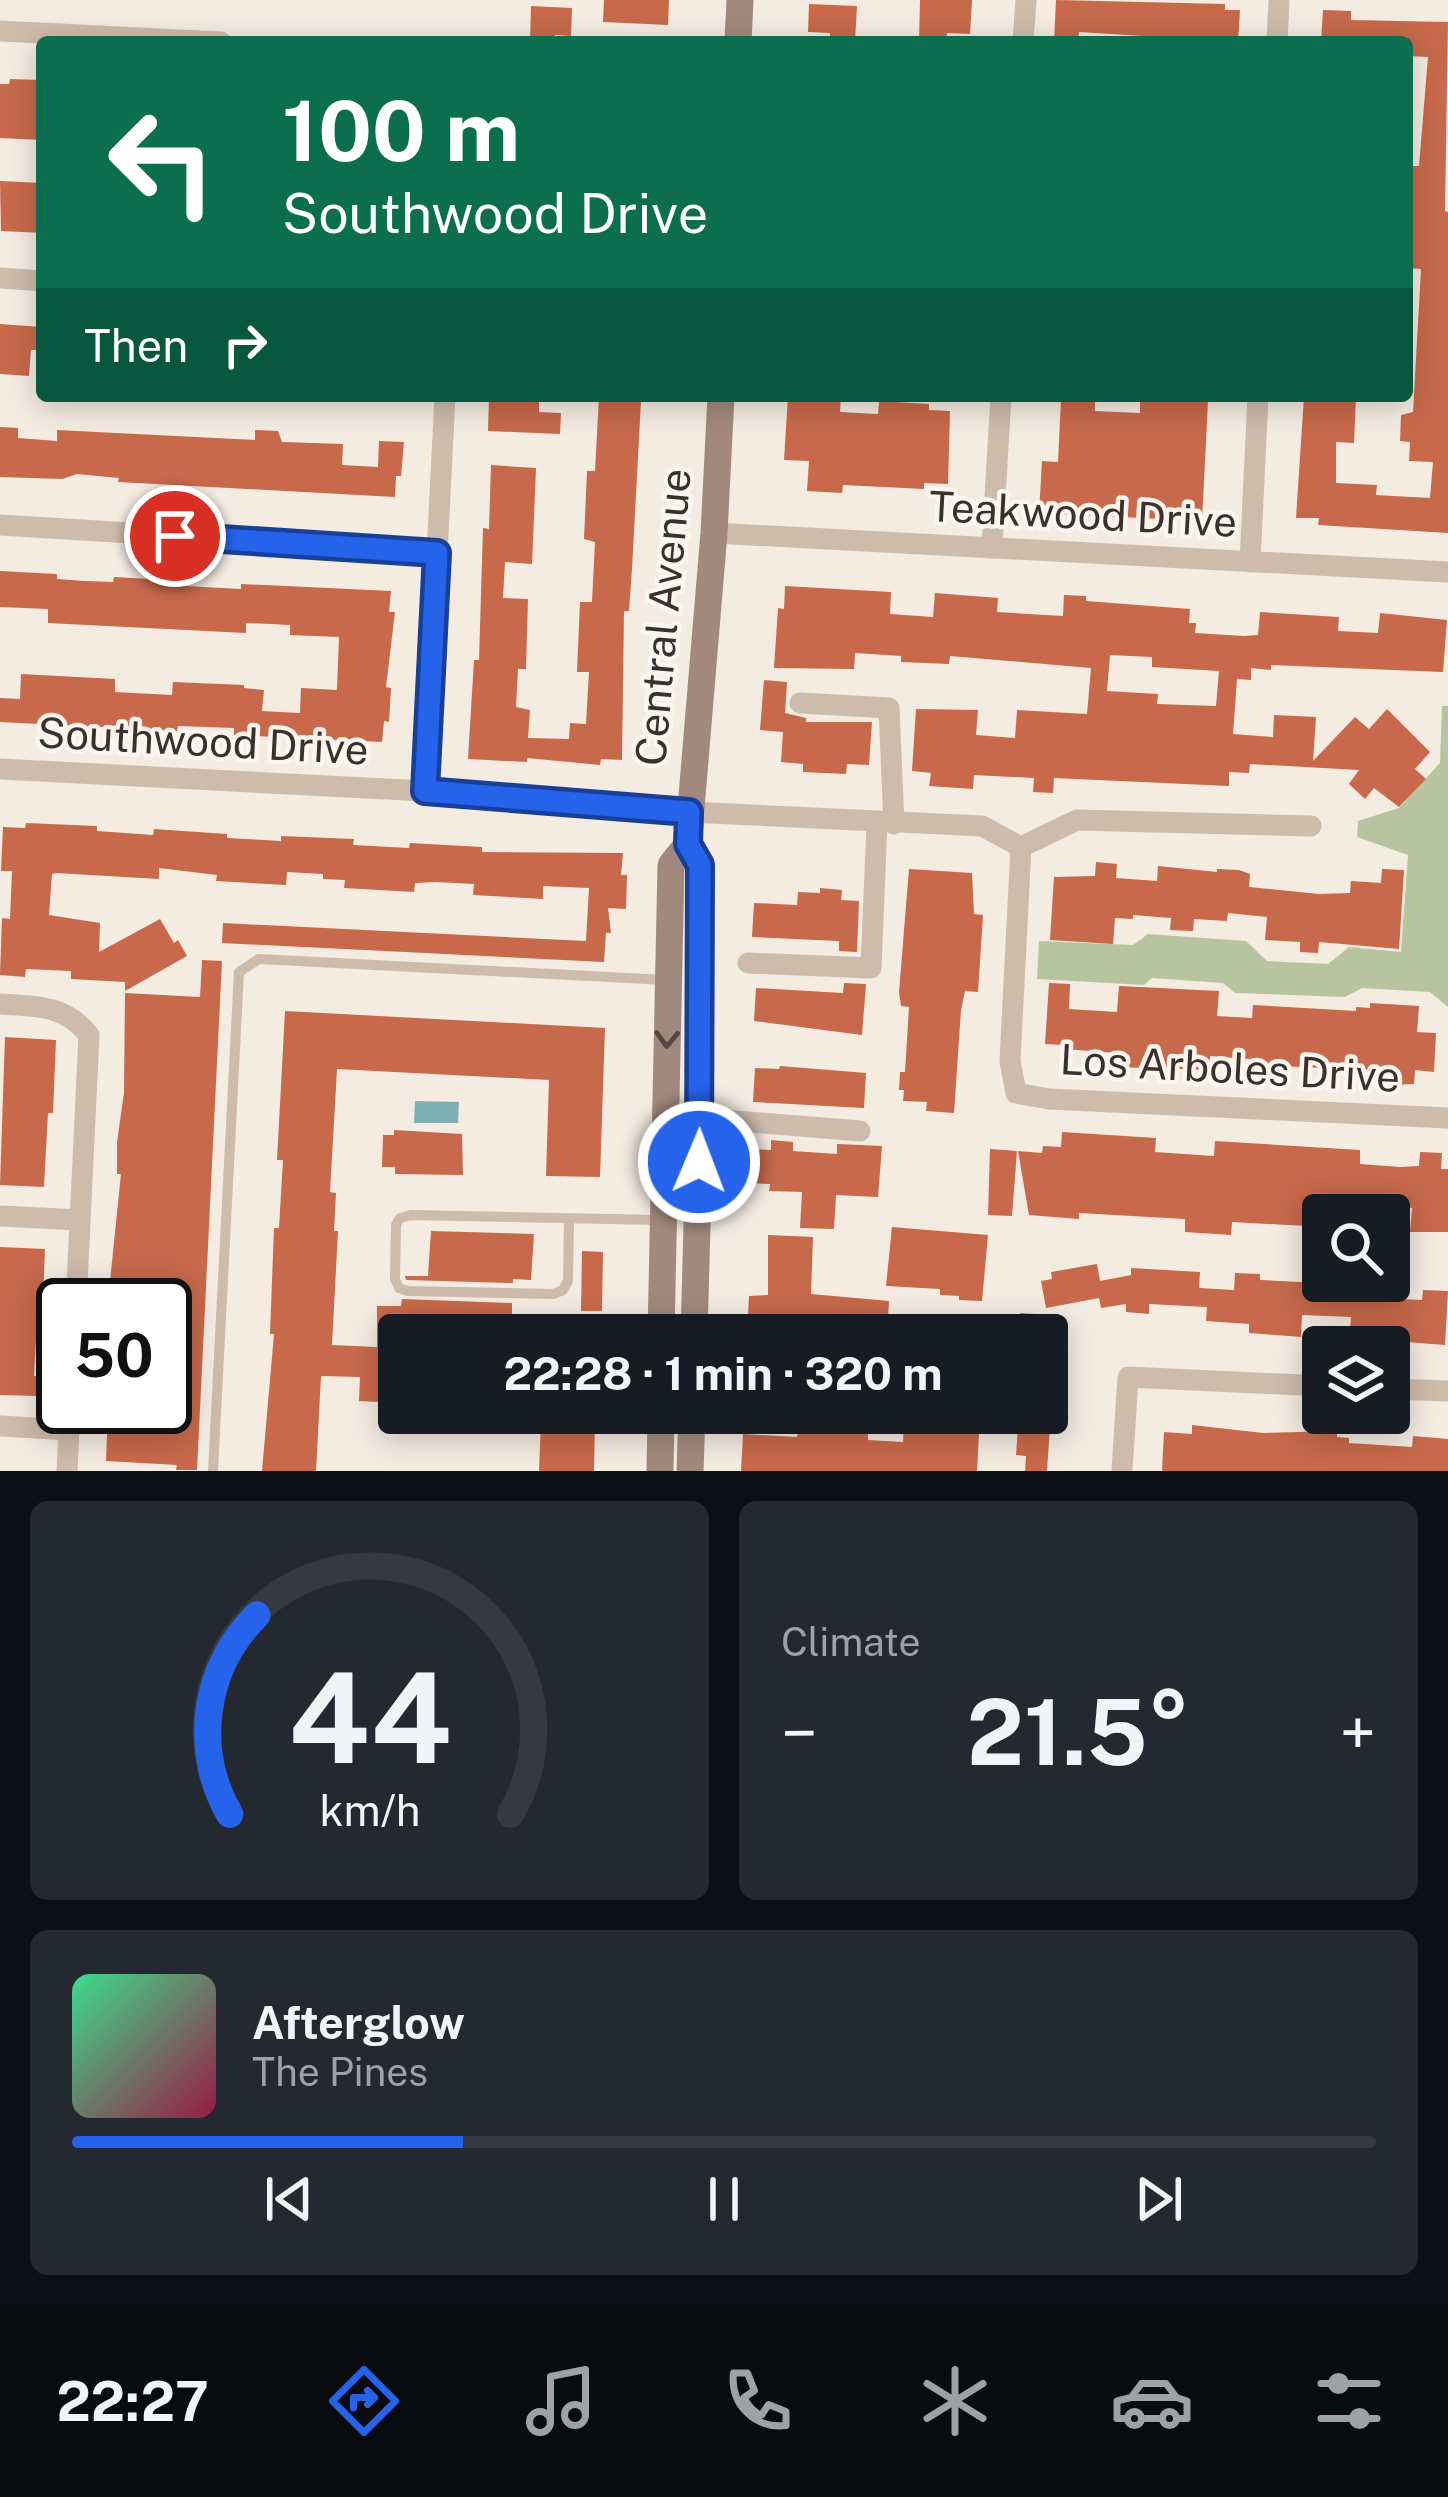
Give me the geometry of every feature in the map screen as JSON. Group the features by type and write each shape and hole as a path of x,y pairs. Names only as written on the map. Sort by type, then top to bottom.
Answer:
{"main road":[{"path":"738,36 740,0"},
{"name":"Central Avenue","path":"695,1314 700,865 688,844 715,533 721,402"},
{"name":"Central Avenue","path":"662,1314 671,865 688,844"},
{"path":"660,1471 661,1434"},
{"path":"690,1471 691,1434"}],"street":[{"path":"1023,36 1026,0"},
{"path":"1276,36 1279,0"},
{"path":"0,31 100,36"},
{"path":"0,278 36,281"},
{"path":"425,791 445,402"},
{"path":"992,548 1001,402"},
{"path":"1250,562 1258,402"},
{"path":"0,525 437,553"},
{"name":"Teakwood Drive","path":"715,533 1448,572"},
{"path":"748,963 871,968 886,823 889,708 800,704"},
{"name":"Southwood Drive","path":"0,769 425,791 689,812"},
{"path":"689,812 982,826 1021,848 1077,820 1311,826"},
{"name":"Los Arboles Drive","path":"1021,848 1010,1061 1016,1093 1049,1099 1448,1118"},
{"path":"0,1004 51,1007 75,1017 89,1035 77,1278"},
{"path":"700,1118 860,1131"},
{"path":"0,1216 80,1220"},
{"path":"1122,1471 1128,1377 1302,1385"},
{"path":"1410,1390 1448,1391"},
{"path":"0,1426 36,1422"},
{"path":"67,1471 69,1434"}],"lane":[{"path":"213,1471 239,972 246,964 259,959 669,981"},
{"path":"569,1218 568,1281 553,1294 408,1291 399,1288 395,1279 400,1218 569,1218 662,1220"}],"green space":[{"path":"1442,706 1448,706 1448,1007 1430,992 1362,988 1345,997 1235,993 1223,983 1152,978 1144,985 1037,979 1039,941 1133,945 1148,934 1246,941 1267,961 1328,964 1349,947 1401,952 1408,855 1357,837 1358,821 1399,808 1440,763"}],"water":[{"path":"415,1101 459,1102 458,1123 414,1123"}],"building":[{"path":"604,0 669,0 668,25 603,22"},
{"path":"920,0 972,0 970,34 919,36"},
{"path":"1056,0 1225,4 1225,10 1240,10 1238,36 1079,32 1079,36 1054,36"},
{"path":"809,4 857,6 855,36 808,32"},
{"path":"531,6 572,8 571,36 530,36"},
{"path":"1323,10 1351,11 1351,20 1448,22 1448,533 1318,525 1319,518 1296,518 1304,402 1356,402 1354,443 1336,442 1336,483 1377,485 1376,495 1430,498 1433,462 1409,461 1410,442 1400,441 1401,415 1413,412 1421,269 1413,268 1413,166 1419,166 1428,57 1413,56 1413,36 1321,36"},
{"path":"10,79 36,80 36,140 0,138 0,84 9,84"},
{"path":"0,181 36,183 36,233 1,231"},
{"path":"0,324 36,327 29,376 0,374"},
{"path":"489,402 539,402 539,412 561,413 560,434 488,431"},
{"path":"599,402 641,402 629,611 624,611 622,760 601,759 600,765 527,758 527,762 468,759 491,465 536,468 532,564 505,562 503,598 528,599 526,669 518,669 516,707 530,710 528,738 569,739 570,723 586,724 589,672 577,672 580,602 592,602 595,542 584,539 587,471 595,471"},
{"path":"788,402 841,402 840,412 878,414 879,402 929,404 929,410 950,411 948,484 924,483 924,489 843,485 842,493 807,491 809,461 784,460"},
{"path":"1061,402 1095,402 1095,411 1140,413 1140,402 1208,402 1202,521 1039,513 1042,461 1058,462"},
{"path":"0,427 18,428 18,438 57,441 57,430 255,440 255,430 278,431 282,442 343,444 342,465 378,467 379,441 404,442 395,497 118,482 119,478 77,474 62,479 0,477"},
{"path":"0,571 57,574 57,579 85,581 113,582 114,577 185,581 185,586 241,589 241,584 391,591 389,612 395,612 386,687 391,688 389,722 384,721 382,742 234,735 234,728 178,726 177,731 0,722 0,698 20,699 21,674 115,679 115,692 172,695 173,682 244,685 264,690 262,711 300,713 301,688 337,690 339,637 290,635 290,625 246,623 246,633 48,623 48,609 0,607"},
{"path":"785,586 891,592 890,614 933,617 935,593 998,598 997,612 1063,616 1064,595 1086,596 1086,601 1190,609 1189,623 1196,623 1195,633 1244,636 1258,635 1260,612 1339,617 1338,631 1378,633 1380,613 1447,620 1443,672 1271,665 1271,670 1251,668 1251,680 1237,679 1233,734 1273,737 1274,715 1316,717 1313,761 1355,717 1369,729 1387,709 1430,752 1415,769 1426,779 1399,807 1374,788 1365,799 1349,784 1359,770 1250,764 1249,773 1229,772 1229,786 1054,778 1053,793 1033,792 1034,778 974,775 973,789 929,786 931,773 912,771 916,709 978,710 976,735 1015,738 1017,710 1087,714 1091,668 950,656 949,664 901,662 901,656 855,653 854,669 774,668 778,608 784,609","holes":["1110,655 1152,657 1152,667 1219,671 1216,706 1157,704 1158,694 1107,691"]},
{"path":"764,680 787,682 785,713 806,718 806,722 872,722 869,765 847,764 846,774 803,772 803,764 781,762 783,732 760,730"},
{"path":"26,823 97,826 97,831 153,835 154,829 281,841 281,836 354,839 353,845 482,847 482,852 623,853 626,909 608,908 611,933 606,933 604,962 222,943 223,923 586,941 589,888 543,886 543,899 473,895 474,884 415,883 414,892 344,888 345,880 287,872 286,885 216,881 217,875 159,868 159,879 56,873 52,874 49,915 100,923 99,952 160,919 187,956 125,991 125,982 71,979 71,971 26,969 25,977 0,975 2,918 10,919 12,871 1,871 3,827 25,828"},
{"path":"1096,862 1117,864 1116,878 1157,881 1158,866 1239,870 1250,874 1249,887 1319,894 1350,893 1351,881 1381,883 1382,869 1404,870 1399,949 1319,942 1318,953 1300,952 1300,942 1265,940 1267,917 1228,913 1227,921 1194,919 1193,931 1170,930 1171,918 1115,918 1113,944 1050,940 1054,877 1095,876"},
{"path":"909,869 972,873 974,914 983,915 978,992 965,991 961,1010 954,1113 926,1111 927,1102 903,1101 904,1090 899,1090 900,1072 905,1072 909,1007 901,1006 899,992"},
{"path":"820,888 842,890 841,900 859,901 857,952 839,951 839,941 752,937 754,903 797,905 798,892 820,893"},
{"path":"202,960 222,961 197,1470 176,1470 177,1465 106,1461 107,1434 192,1434 192,1278 110,1278 121,1174 117,1174 117,1142 124,1093 125,993 200,997"},
{"path":"844,983 866,984 862,1035 754,1021 756,988 843,993"},
{"path":"1049,983 1070,984 1069,1009 1117,1012 1119,986 1219,991 1217,1016 1252,1018 1253,1005 1356,1011 1356,1007 1370,1008 1370,1003 1419,1006 1417,1032 1436,1033 1434,1072 1415,1070 1414,1084 1392,1085 1373,1084 1373,1070 1249,1065 1250,1059 1210,1056 1209,1070 1116,1067 1117,1053 1045,1044"},
{"path":"285,1011 605,1028 600,1177 546,1176 549,1080 337,1069 330,1192 336,1193 334,1231 338,1231 332,1345 377,1347 377,1306 401,1306 402,1299 512,1303 512,1314 378,1314 378,1402 359,1401 360,1377 321,1376 316,1471 262,1471 274,1334 270,1334 274,1228 279,1228 283,1160 277,1160"},
{"path":"5,1037 56,1040 44,1187 0,1185"},
{"path":"755,1068 866,1073 864,1108 753,1102"},
{"path":"394,1130 462,1134 463,1175 395,1174 395,1167 382,1167 383,1135 394,1135"},
{"path":"1062,1132 1156,1138 1155,1152 1214,1156 1215,1141 1360,1150 1360,1164 1400,1167 1419,1166 1420,1152 1442,1153 1441,1169 1448,1169 1448,1232 1410,1232 1410,1194 1302,1194 1302,1226 1232,1222 1231,1235 1185,1232 1185,1219 1029,1215 1018,1151 1042,1153 1043,1146 1061,1147"},
{"path":"771,1140 793,1142 793,1151 837,1154 837,1144 882,1146 878,1197 836,1195 834,1229 800,1228 802,1192 769,1191 770,1184 746,1183 749,1149 771,1150"},
{"path":"990,1149 1017,1151 1012,1216 988,1215"},
{"path":"892,1227 988,1235 982,1301 940,1295 940,1289 886,1286"},
{"path":"431,1231 534,1234 531,1280 406,1280 405,1276 428,1276"},
{"path":"768,1235 813,1237 811,1294 889,1301 888,1314 748,1314 749,1296 768,1295"},
{"path":"0,1247 45,1249 44,1278 36,1278 36,1396 0,1395"},
{"path":"582,1251 603,1252 602,1311 581,1311"},
{"path":"1097,1264 1100,1281 1131,1275 1131,1268 1200,1272 1199,1288 1234,1290 1235,1273 1260,1274 1260,1280 1302,1282 1302,1302 1410,1302 1422,1300 1423,1290 1448,1291 1445,1345 1410,1342 1410,1326 1350,1326 1351,1317 1302,1315 1301,1337 1249,1333 1249,1324 1206,1321 1207,1307 1149,1304 1149,1314 1126,1312 1126,1304 1101,1308 1099,1298 1046,1308 1041,1281 1052,1279 1051,1272"},
{"path":"1192,1425 1337,1434 1349,1438 1349,1443 1412,1447 1413,1436 1448,1439 1448,1471 1162,1471 1164,1432 1192,1434"},
{"path":"540,1434 595,1434 594,1471 539,1471"},
{"path":"743,1434 868,1434 868,1440 903,1442 903,1434 979,1434 977,1471 741,1471"},
{"path":"1018,1434 1050,1434 1047,1471 1025,1471 1026,1456 1016,1455"}],"route":[{"path":"175,536 437,553 425,791 689,812 688,844 700,865 699,1162"}]}
